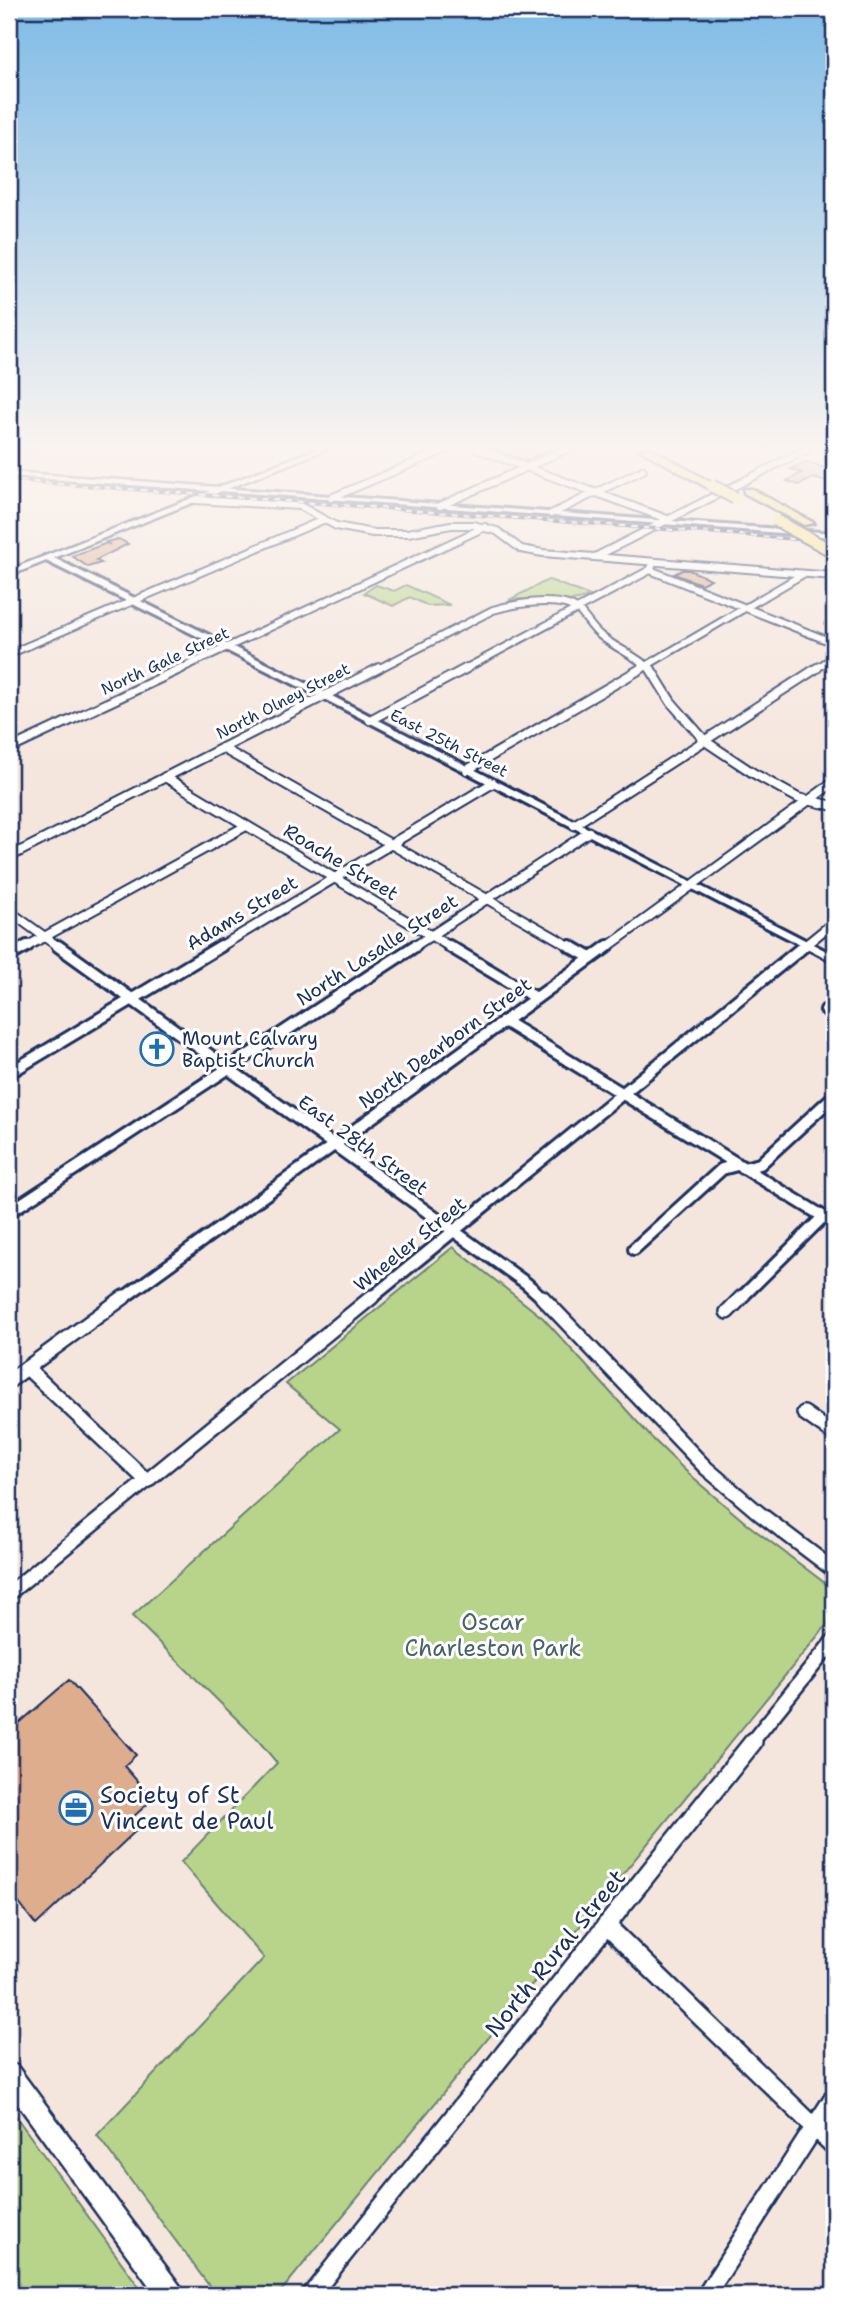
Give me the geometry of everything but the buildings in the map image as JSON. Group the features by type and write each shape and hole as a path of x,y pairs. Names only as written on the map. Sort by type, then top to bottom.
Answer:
{"main road":[{"path":"9,573 51,557"},
{"path":"9,2074 171,2295"}],"street":[{"path":"9,654 238,557"},
{"name":"North Gale Street","path":"9,749 422,557"},
{"path":"590,557 834,576"},
{"name":"East 25th Street","path":"47,558 325,696 834,959"},
{"path":"370,719 650,570 655,562"},
{"path":"650,570 834,643"},
{"path":"467,770 803,574"},
{"name":"North Olney Street","path":"9,857 499,607 539,602 563,604 577,609"},
{"path":"577,609 599,635 646,665 693,730 705,741 753,773 807,802 834,806"},
{"path":"574,825 834,657"},
{"path":"222,748 591,958"},
{"name":"Roache Street","path":"165,777 536,998"},
{"name":"North Dearborn Street","path":"9,1381 834,782"},
{"name":"Adams Street","path":"9,1073 493,783"},
{"path":"9,956 246,826"},
{"name":"North Lasalle Street","path":"9,1212 589,832"},
{"name":"East 28th Street","path":"9,911 541,1296 689,1453 766,1519 834,1570"},
{"name":"Wheeler Street","path":"9,1593 834,922"},
{"path":"503,1021 829,1220 727,1312"},
{"path":"634,1249 722,1169 760,1164 834,1096"},
{"path":"27,1367 147,1481"},
{"path":"804,1413 834,1434"},
{"name":"North Rural Street","path":"311,2295 834,1640"},
{"path":"606,1925 834,2146"},
{"path":"706,2295 834,2097"}],"green space":[{"path":"548,580 590,596 572,601 509,600"},
{"path":"376,585 394,591 406,585 450,605 428,606 410,597 393,606 364,593"},
{"name":"Oscar Charleston Park","path":"453,1247 543,1318 651,1437 694,1479 747,1524 834,1590 834,1616 278,2295 216,2295 97,2135 264,1958 181,1862 277,1763 257,1739 132,1616 340,1429 286,1384"},
{"path":"9,2107 145,2295 9,2295"}],"place":[{"name":"Mount Calvary Baptist Church","path":"157,1049"},
{"name":"Society of St Vincent de Paul","path":"76,1808"}]}
